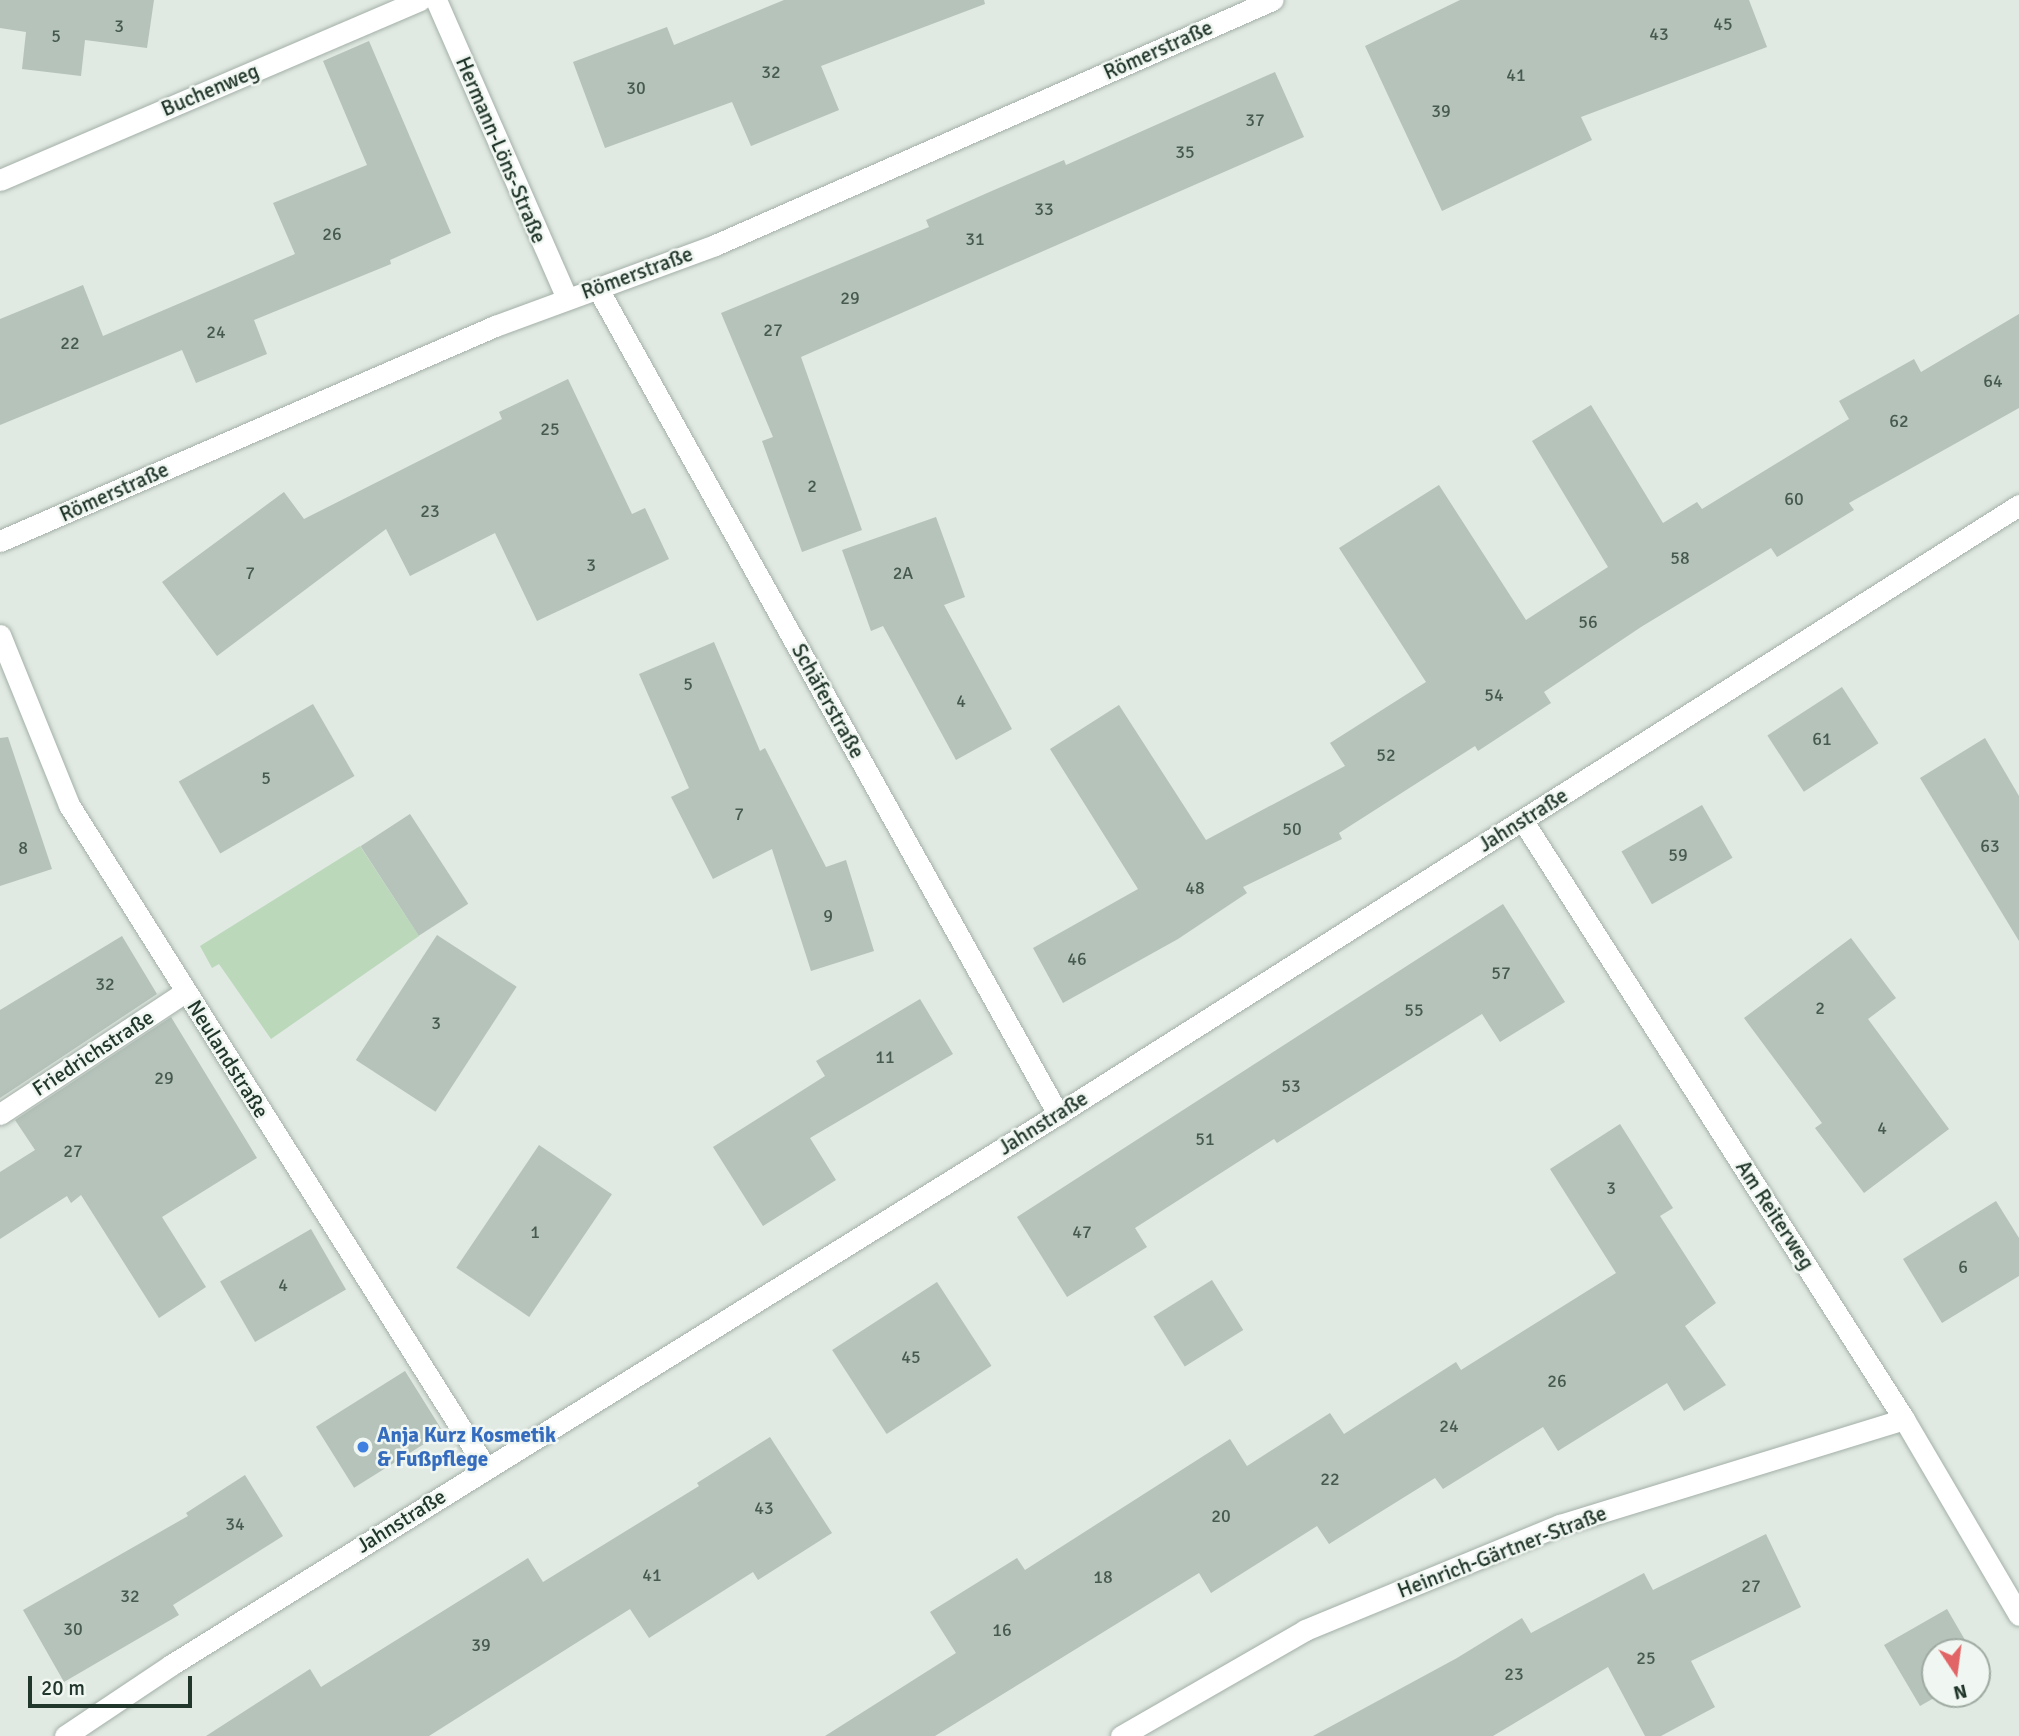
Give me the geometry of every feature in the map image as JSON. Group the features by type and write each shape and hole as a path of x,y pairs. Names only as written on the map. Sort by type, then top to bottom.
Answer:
{"street":[{"name":"Buchenweg","path":"0,180 420,0"},
{"name":"Hermann-Löns-Straße","path":"436,0 567,299"},
{"name":"Römerstraße","path":"0,541 495,326 715,245 1272,0"},
{"name":"Schäferstraße","path":"598,289 1058,1114"},
{"name":"Jahnstraße","path":"65,1736 486,1468 1058,1114 2019,505"},
{"name":"Neulandstraße","path":"0,635 69,804 486,1468"},
{"name":"Am Reiterweg","path":"1523,821 1904,1419 2019,1615"},
{"name":"Friedrichstraße","path":"0,1114 185,992"},
{"name":"Heinrich-Gärtner-Straße","path":"1121,1736 1305,1630 1560,1525 1904,1419"}],"green space":[{"path":"360,846 419,936 271,1039 219,964 212,968 200,946"}],"building":[{"path":"0,0 154,0 147,48 85,40 81,76 22,69 26,32 0,28"},
{"path":"784,0 984,0 985,4 821,66 839,110 751,146 732,102 605,148 573,62 667,27 674,45"},
{"path":"1460,0 1749,0 1767,47 1581,117 1592,140 1442,211 1365,46"},
{"path":"369,41 451,233 390,260 391,264 254,320 267,354 196,383 182,350 0,425 0,319 83,285 103,336 295,254 273,203 367,165 323,61"},
{"path":"1275,72 1304,137 801,357 862,530 802,552 762,441 773,437 721,313 929,227 926,220 1064,160 1066,165"},
{"path":"2019,314 2019,408 1849,503 1854,510 1777,557 1771,548 1641,627 1544,692 1551,703 1478,751 1475,746 1339,833 1342,839 1243,887 1247,893 1178,939 1063,1003 1033,948 1138,889 1050,749 1119,705 1206,840 1345,766 1330,743 1426,682 1339,548 1439,485 1526,620 1608,567 1532,441 1591,405 1663,523 1697,502 1702,509 1849,419 1839,401 1914,359 1921,372"},
{"path":"568,379 632,514 645,508 669,559 537,621 495,533 410,576 386,529 217,656 162,582 284,492 304,519 502,419 499,412"},
{"path":"936,517 965,597 944,605 1012,729 956,760 883,626 871,631 842,550"},
{"path":"714,642 760,751 765,748 826,867 846,860 874,951 811,971 772,849 713,879 671,797 689,788 639,674"},
{"path":"1842,687 1878,743 1804,792 1767,735"},
{"path":"313,704 355,776 220,853 179,782"},
{"path":"8,737 52,869 0,886 0,738"},
{"path":"1985,738 2019,796 2019,941 1920,778"},
{"path":"1702,805 1732,858 1652,904 1621,852"},
{"path":"410,814 468,904 419,936 361,846"},
{"path":"1503,904 1565,1002 1500,1042 1482,1014 1277,1143 1274,1139 1135,1228 1147,1247 1067,1297 1017,1217"},
{"path":"437,935 517,987 436,1112 356,1060"},
{"path":"122,936 157,994 0,1098 0,1010"},
{"path":"1851,938 1896,998 1868,1019 1949,1129 1864,1193 1815,1128 1822,1123 1744,1018"},
{"path":"920,999 953,1054 810,1138 836,1180 763,1226 713,1147 825,1076 816,1061"},
{"path":"171,1017 257,1158 162,1217 206,1287 159,1318 81,1195 71,1203 67,1196 0,1239 0,1172 35,1150 15,1120"},
{"path":"1620,1124 1673,1208 1660,1216 1716,1303 1685,1326 1726,1385 1684,1411 1667,1383 1558,1451 1543,1427 1443,1489 1435,1478 1329,1544 1317,1526 1211,1593 1199,1573 935,1736 825,1736 956,1653 930,1612 1017,1558 1025,1570 1230,1439 1247,1466 1330,1413 1344,1434 1456,1362 1461,1370 1616,1273 1550,1169"},
{"path":"539,1145 612,1194 529,1317 456,1268"},
{"path":"1996,1201 2019,1238 2019,1276 1942,1323 1903,1259"},
{"path":"311,1229 346,1290 255,1342 220,1282"},
{"path":"1212,1280 1243,1330 1185,1367 1153,1317"},
{"path":"937,1282 991,1366 887,1434 832,1350"},
{"path":"405,1371 443,1432 354,1488 316,1427"},
{"path":"770,1437 832,1533 758,1580 753,1572 649,1638 630,1609 429,1736 206,1736 310,1669 321,1687 528,1558 543,1582 699,1486 697,1483"},
{"path":"245,1475 283,1536 173,1605 179,1615 64,1682 23,1610 188,1516 186,1513"},
{"path":"1766,1534 1801,1607 1691,1661 1715,1707 1661,1736 1645,1736 1608,1667 1493,1736 1313,1736 1457,1658 1522,1618 1531,1633 1644,1573 1653,1590"},
{"path":"1947,1609 1964,1638 1921,1638 1920,1706 1884,1645"}],"place":[{"name":"Anja Kurz Kosmetik & Fußpflege","path":"363,1447"}]}
